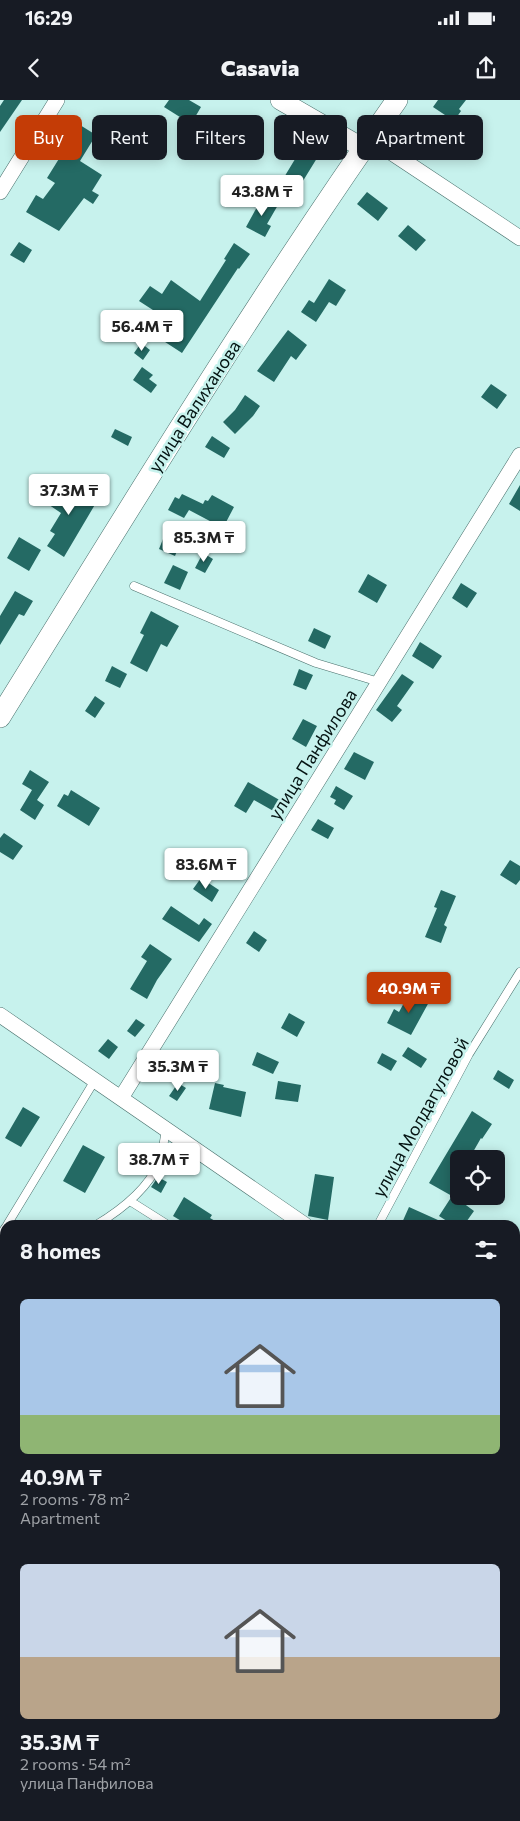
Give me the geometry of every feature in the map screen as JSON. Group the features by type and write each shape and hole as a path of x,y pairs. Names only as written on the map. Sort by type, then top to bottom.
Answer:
{"main road":[{"name":"улица Валиханова","path":"386,115 396,100"},
{"name":"улица Валиханова","path":"0,717 180,425 357,157"}],"street":[{"path":"0,192 57,100"},
{"path":"280,100 357,145"},
{"path":"403,160 520,238"},
{"name":"улица Панфилова","path":"121,1098 520,455"},
{"path":"0,1015 297,1220"}],"lane":[{"path":"134,586 316,664 379,682"},
{"name":"улица Молдагуловой","path":"381,1220 469,1054 520,972"},
{"path":"10,1220 95,1080"},
{"path":"104,1220 142,1190 159,1163 166,1129"},
{"path":"130,1200 160,1220"}],"building":[{"path":"4,100 22,100 0,132 0,106"},
{"path":"169,100 189,100 201,107 196,115 177,115 164,107"},
{"path":"438,100 466,100 459,109 461,111 458,115 445,115 433,107"},
{"path":"82,126 92,132 92,142 82,158"},
{"path":"58,160 81,160 102,175 92,191 99,195 93,204 84,198 59,231 26,212 36,195 43,199 55,183 47,178"},
{"path":"294,160 316,160 298,189 283,179"},
{"path":"367,192 388,208 378,221 357,204"},
{"path":"263,196 278,205 267,224 271,226 265,237 246,227"},
{"path":"408,225 426,240 416,251 398,236"},
{"path":"19,242 32,250 24,263 10,255"},
{"path":"234,243 250,254 238,268 182,353 162,340 173,323 139,301 150,286 162,294 171,280 200,301 226,260 224,259"},
{"path":"329,279 346,290 336,306 329,302 316,322 301,312 309,300 314,303"},
{"path":"288,330 307,345 296,360 291,356 274,382 257,371"},
{"path":"141,343 150,350 143,360 134,353"},
{"path":"142,367 153,375 149,379 157,385 151,393 133,380"},
{"path":"491,384 507,395 497,409 481,397"},
{"path":"245,395 260,406 235,434 223,422 235,410"},
{"path":"115,429 132,437 128,446 111,437"},
{"path":"212,436 230,448 224,458 205,447"},
{"path":"87,483 103,491 64,557 47,546 55,534 50,531 61,513 30,492 35,484 72,509"},
{"path":"520,485 520,511 509,504"},
{"path":"182,494 203,504 212,495 234,507 223,528 189,510 184,518 168,510 175,497 179,499"},
{"path":"19,537 41,550 29,571 7,558"},
{"path":"163,539 179,546 175,556 159,549"},
{"path":"203,553 213,559 205,573 195,568"},
{"path":"173,565 188,572 180,590 164,583"},
{"path":"368,574 387,585 377,603 358,592"},
{"path":"461,583 477,593 467,608 452,598"},
{"path":"15,591 33,601 24,616 19,614 0,645 0,616"},
{"path":"151,611 179,626 167,647 161,644 147,672 130,663 144,635 140,633"},
{"path":"314,628 331,636 325,649 308,641"},
{"path":"420,642 442,656 433,669 412,656"},
{"path":"112,666 127,674 120,688 105,681"},
{"path":"299,669 313,675 306,690 293,685"},
{"path":"402,674 414,682 397,706 402,710 392,722 376,710"},
{"path":"95,696 105,703 95,718 85,711"},
{"path":"303,719 317,726 306,747 292,739"},
{"path":"354,752 374,762 365,780 344,769"},
{"path":"30,770 49,782 37,800 44,805 35,820 20,810 32,790 22,784"},
{"path":"248,782 283,802 277,813 254,800 246,813 234,806"},
{"path":"336,786 353,796 344,810 334,804 336,800 330,797"},
{"path":"71,790 100,808 89,826 57,806 64,794 68,796"},
{"path":"318,819 334,828 328,839 311,830"},
{"path":"4,833 23,846 13,860 0,852 0,838"},
{"path":"510,860 520,866 520,880 516,885 500,875"},
{"path":"201,878 219,890 212,902 193,889"},
{"path":"441,890 456,896 444,925 447,927 441,943 425,937 437,908 434,907"},
{"path":"171,906 199,925 204,918 212,924 199,942 162,919"},
{"path":"254,931 267,940 259,952 246,943"},
{"path":"150,944 172,959 157,980 147,999 130,989 147,961 141,957"},
{"path":"410,992 429,1002 411,1035 387,1023 394,1009 399,1012"},
{"path":"289,1013 305,1022 297,1037 281,1028"},
{"path":"136,1019 145,1025 135,1037 127,1031"},
{"path":"108,1039 118,1047 109,1059 98,1051"},
{"path":"408,1047 427,1059 421,1068 402,1056"},
{"path":"257,1052 279,1062 273,1074 252,1065"},
{"path":"382,1053 397,1061 391,1071 377,1063"},
{"path":"498,1070 514,1080 509,1089 493,1079"},
{"path":"278,1081 301,1085 298,1102 275,1099"},
{"path":"178,1083 186,1088 177,1101 169,1096"},
{"path":"215,1083 224,1085 223,1087 246,1092 241,1117 209,1109"},
{"path":"23,1107 40,1117 21,1147 5,1138"},
{"path":"472,1111 492,1124 474,1150 450,1150 450,1195 429,1183"},
{"path":"83,1145 105,1157 85,1193 63,1181"},
{"path":"315,1174 334,1177 328,1220 308,1216"},
{"path":"158,1177 167,1182 161,1193 151,1187"},
{"path":"184,1197 212,1215 210,1218 213,1220 180,1220 173,1216"},
{"path":"450,1199 450,1205 466,1205 474,1211 468,1220 445,1220 439,1216"},
{"path":"409,1207 438,1220 403,1220"}]}
